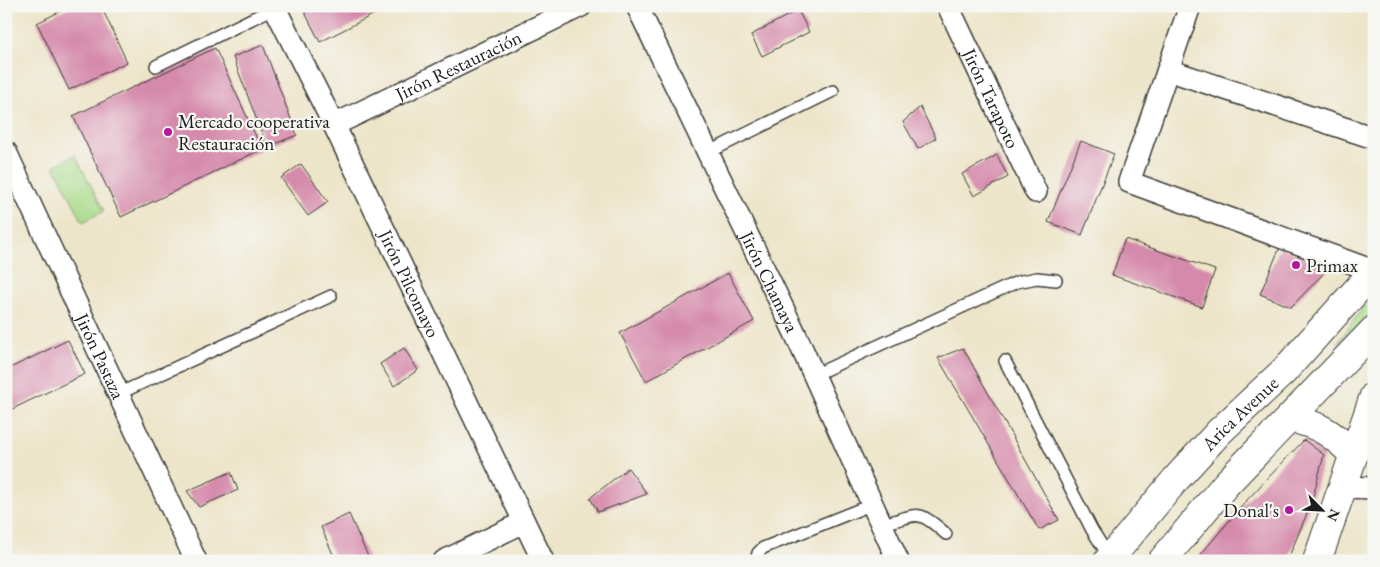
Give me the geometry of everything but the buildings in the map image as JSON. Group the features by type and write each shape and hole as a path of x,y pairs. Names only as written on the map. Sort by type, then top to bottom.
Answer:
{"main road":[{"name":"Arica Avenue","path":"1109,559 1176,479 1219,432 1284,371 1374,271"},
{"name":"Arica Avenue","path":"1162,561 1226,484 1374,330"},
{"path":"1226,484 1284,371"},
{"path":"1317,561 1374,396"},
{"path":"1290,418 1313,424 1335,435 1353,454"}],"street":[{"name":"Jirón Restauración","path":"334,125 581,6"},
{"name":"Jirón Chamaya","path":"637,6 814,375 883,524 898,561"},
{"name":"Jirón Tarapoto","path":"948,6 1036,192"},
{"path":"1190,6 1129,182 1374,271"},
{"name":"Jirón Pilcomayo","path":"274,7 334,125 542,561"},
{"path":"1168,70 1374,138"},
{"name":"Jirón Pastaza","path":"6,152 196,561"},
{"path":"1343,487 1374,488"},
{"path":"444,561 524,522"}],"lane":[{"path":"156,66 274,7"},
{"path":"708,153 833,91"},
{"path":"814,375 1018,282 1037,278 1056,280"},
{"path":"118,394 331,296"},
{"path":"1005,361 1092,530 1109,559"},
{"path":"756,561 758,553 763,548 873,504"},
{"path":"883,524 919,514 926,516 946,534"}],"green space":[{"path":"75,155 104,211 83,222 54,166"},
{"path":"1374,292 1374,308 1357,331 1337,344"}],"place":[{"name":"Mercado cooperativa Restauración","path":"168,132"},
{"name":"Primax","path":"1296,265"},
{"name":"Donal's","path":"1289,510"}]}
